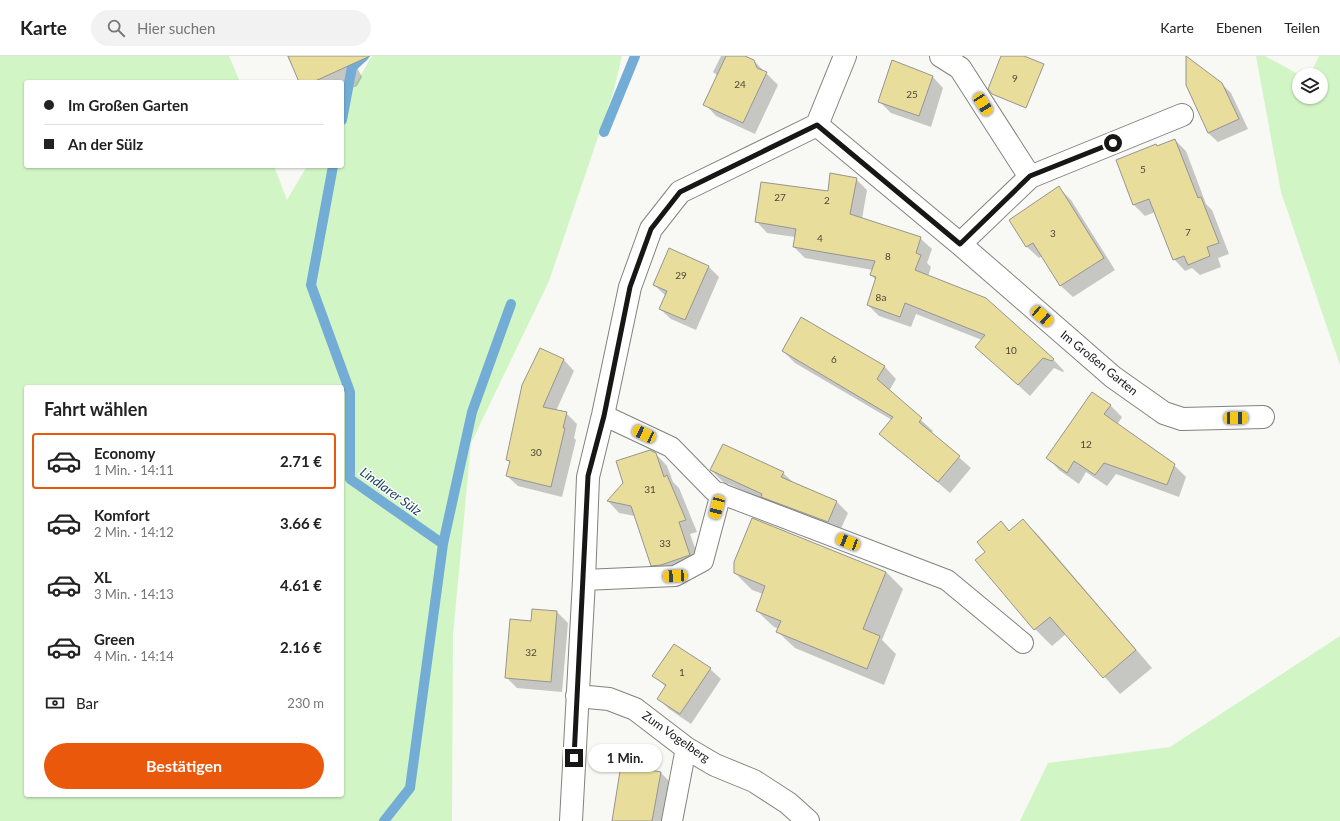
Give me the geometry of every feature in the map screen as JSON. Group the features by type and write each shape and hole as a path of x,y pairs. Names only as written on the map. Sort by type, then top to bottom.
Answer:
{"street":[{"path":"570,821 584,580 588,476 604,416 630,287 651,229 680,192 817,125 845,56"},
{"path":"942,56 960,68 1030,176"},
{"path":"960,244 1030,176 1182,115"},
{"name":"Im Großen Garten","path":"817,125 960,244 1113,377 1164,413 1182,419 1263,417"},
{"name":"Zum Vogelberg","path":"577,696 609,699 634,709 686,748 716,765 754,781 788,803 808,821"}],"lane":[{"path":"604,416 671,446 714,491 947,580 1023,643"},
{"path":"584,580 675,576 703,561 721,493"},
{"path":"672,821 686,748"}],"green space":[{"path":"0,56 229,56 239,80 24,80 24,168 275,168 287,200 306,168 344,168 344,104 372,56 622,56 613,93 549,281 471,443 453,635 452,821 0,821"},
{"path":"1256,56 1265,56 1292,71 1292,104 1328,104 1328,68 1313,68 1319,56 1340,56 1340,365 1281,192"},
{"path":"1340,636 1340,821 1020,821 1048,763 1170,747"}],"building":[{"path":"288,56 370,56 317,80 298,80"},
{"path":"726,56 745,56 754,60 757,68 767,72 743,123 703,105"},
{"path":"1001,56 1024,56 1044,64 1026,108 992,94 988,89"},
{"path":"1186,56 1222,83 1239,119 1208,133 1186,85"},
{"path":"892,60 933,76 919,116 878,102"},
{"path":"1175,139 1198,198 1201,197 1219,243 1207,247 1210,256 1188,265 1184,256 1173,260 1149,199 1133,205 1116,160 1156,144 1157,146"},
{"path":"830,173 857,178 850,214 921,237 916,253 921,255 915,270 986,298 1054,359 1052,361 1043,358 1018,385 975,347 985,335 905,303 900,317 867,305 876,277 870,275 875,261 793,247 796,229 755,222 761,182 828,191"},
{"path":"1059,186 1104,258 1060,286 1033,243 1026,247 1009,220"},
{"path":"669,248 709,266 685,320 659,309 667,291 653,285"},
{"path":"801,317 885,366 877,379 922,418 919,422 960,456 938,482 879,434 893,417 782,351"},
{"path":"540,348 564,359 543,407 567,412 563,428 565,428 551,487 506,476 510,461 506,460 522,385"},
{"path":"1092,392 1111,405 1104,414 1175,464 1167,485 1104,463 1095,475 1074,461 1067,473 1046,458"},
{"path":"723,444 784,472 781,477 837,501 828,522 761,497 762,494 710,470"},
{"path":"650,450 656,453 664,477 667,475 686,520 679,522 690,555 661,565 651,566 631,506 607,501 623,483 616,461"},
{"path":"752,518 886,572 863,629 880,636 867,669 776,632 781,621 756,611 765,586 734,573 734,562"},
{"path":"1023,519 1136,650 1103,678 1050,617 1034,630 975,560 985,552 977,542 1001,521 1009,531"},
{"path":"532,609 557,611 551,682 505,678 510,619 531,621"},
{"path":"674,644 711,668 680,714 657,699 666,685 652,676"},
{"path":"621,765 661,772 652,821 612,821"}],"waterway":[{"name":"Lindlarer Sülz","path":"344,109 352,67 364,56"},
{"path":"604,132 635,56"},
{"name":"Lindlarer Sülz","path":"333,168 311,285 350,392 350,479 443,544 410,788 384,821"},
{"path":"443,544 472,412 511,304"}],"route":[{"path":"574,758 588,476 604,416 630,287 651,229 680,192 817,125 960,244 1030,176 1113,143"}]}
